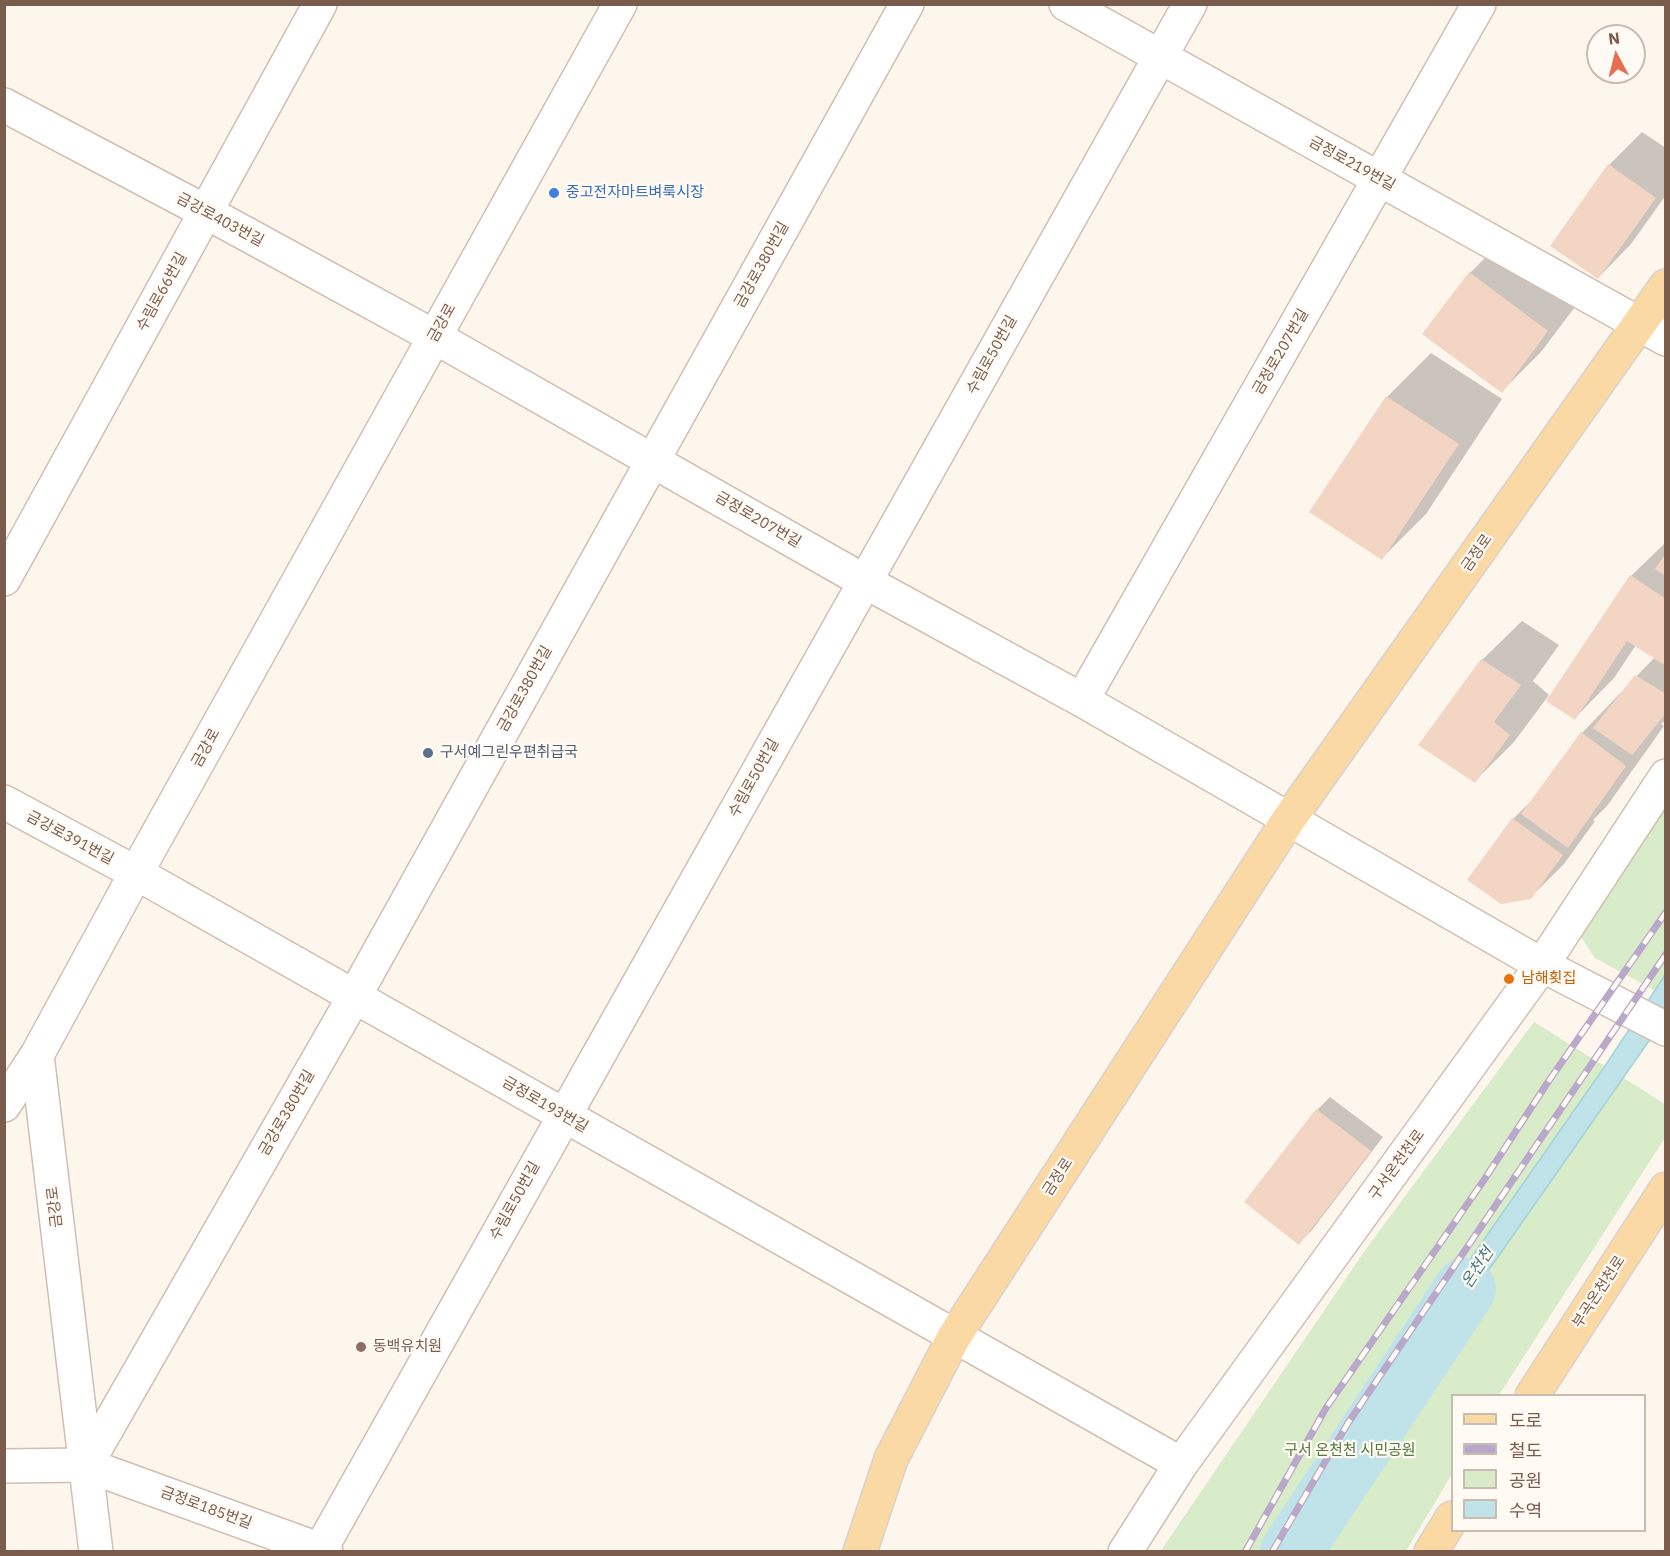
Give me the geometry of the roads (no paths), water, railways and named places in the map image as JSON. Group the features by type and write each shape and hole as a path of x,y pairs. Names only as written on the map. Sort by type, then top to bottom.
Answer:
{"main road":[{"name":"금정로","path":"860,1551 891,1460 954,1337 1289,819 1652,332 1665,286"},
{"name":"부곡온천천로","path":"1533,1394 1665,1189"},
{"path":"1431,1551 1451,1520"}],"street":[{"name":"수림로66번길","path":"4,579 320,4"},
{"name":"금강로","path":"96,1551 37,1055 620,4"},
{"name":"금강로380번길","path":"86,1465 354,997 907,4"},
{"name":"금정로219번길","path":"1066,4 1652,332"},
{"name":"수림로50번길","path":"321,1551 563,1116 1190,4"},
{"name":"금정로207번길","path":"1082,700 1479,4"},
{"name":"금강로403번길","path":"4,105 435,337"},
{"name":"금정로207번길","path":"435,337 864,581 1082,700 1289,819"},
{"name":"구서온천천로","path":"1125,1551 1181,1464 1551,969 1665,776"},
{"name":"금강로391번길","path":"4,802 136,873"},
{"path":"1289,819 1551,969 1665,1029"},
{"name":"금정로193번길","path":"136,873 1181,1464"},
{"path":"4,1105 37,1055"},
{"path":"4,1466 86,1465"},
{"name":"금정로185번길","path":"86,1465 321,1551"}],"water":[{"name":"온천천","path":"1665,975 1665,1018 1493,1264 1266,1552 1603,1069"}],"waterway":[{"name":"온천천","path":"1291,1552 1465,1289"}],"railway":[{"path":"1245,1552 1326,1408 1666,912"},
{"path":"1272,1552 1348,1423 1666,954"}],"place":[{"name":"중고전자마트벼룩시장","path":"554,193"},
{"name":"구서예그린우편취급국","path":"428,753"},
{"name":"남해횟집","path":"1509,979"},
{"name":"동백유치원","path":"361,1347"}],"park label":[{"name":"구서 온천천 시민공원","path":"1350,1451"}]}
